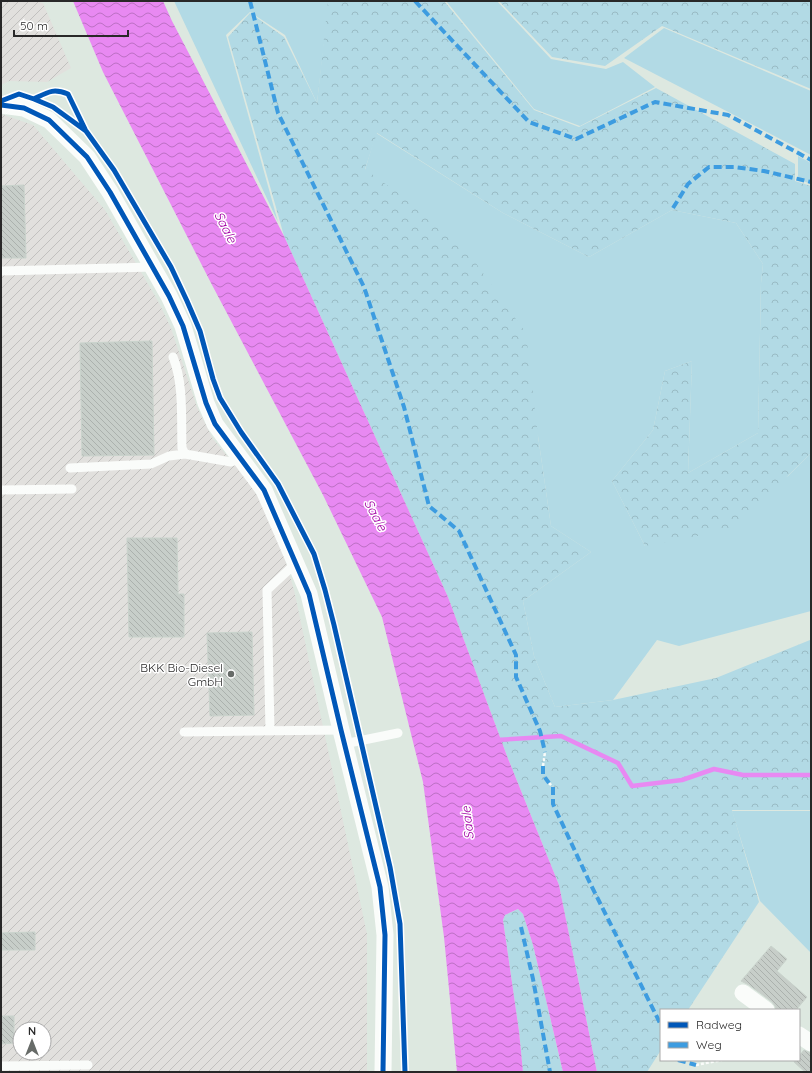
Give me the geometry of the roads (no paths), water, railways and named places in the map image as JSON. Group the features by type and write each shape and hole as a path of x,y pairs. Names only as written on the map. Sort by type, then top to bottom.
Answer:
{"street":[{"path":"1,105 24,108 49,120 86,157 110,192 169,296 183,326 206,403 215,424 264,490 309,594 342,737 380,888 385,935 383,1072"},
{"path":"743,993 765,1009"}],"lane":[{"path":"1,271 152,267"},
{"path":"173,357 177,366 180,384 182,448 185,454"},
{"path":"70,468 151,464 169,456 185,454 231,462 241,459"},
{"path":"1,490 72,489"},
{"path":"270,730 267,590 296,563"},
{"path":"184,732 270,730 342,737 398,734"},
{"path":"1,1066 88,1065"}],"water":[{"name":"Saale","path":"73,1 163,1 284,236 448,597 507,756 559,885 597,1072 563,1072 533,945 523,914 518,909 505,915 503,920 519,1031 523,1072 457,1072 444,937 423,782 382,617 323,495 211,283 103,72"}],"waterway":[{"path":"496,740 561,736 618,763 632,786 682,780 714,769 743,775 811,775"}],"place":[{"name":"BKK Bio-Diesel GmbH","path":"231,674"}]}
